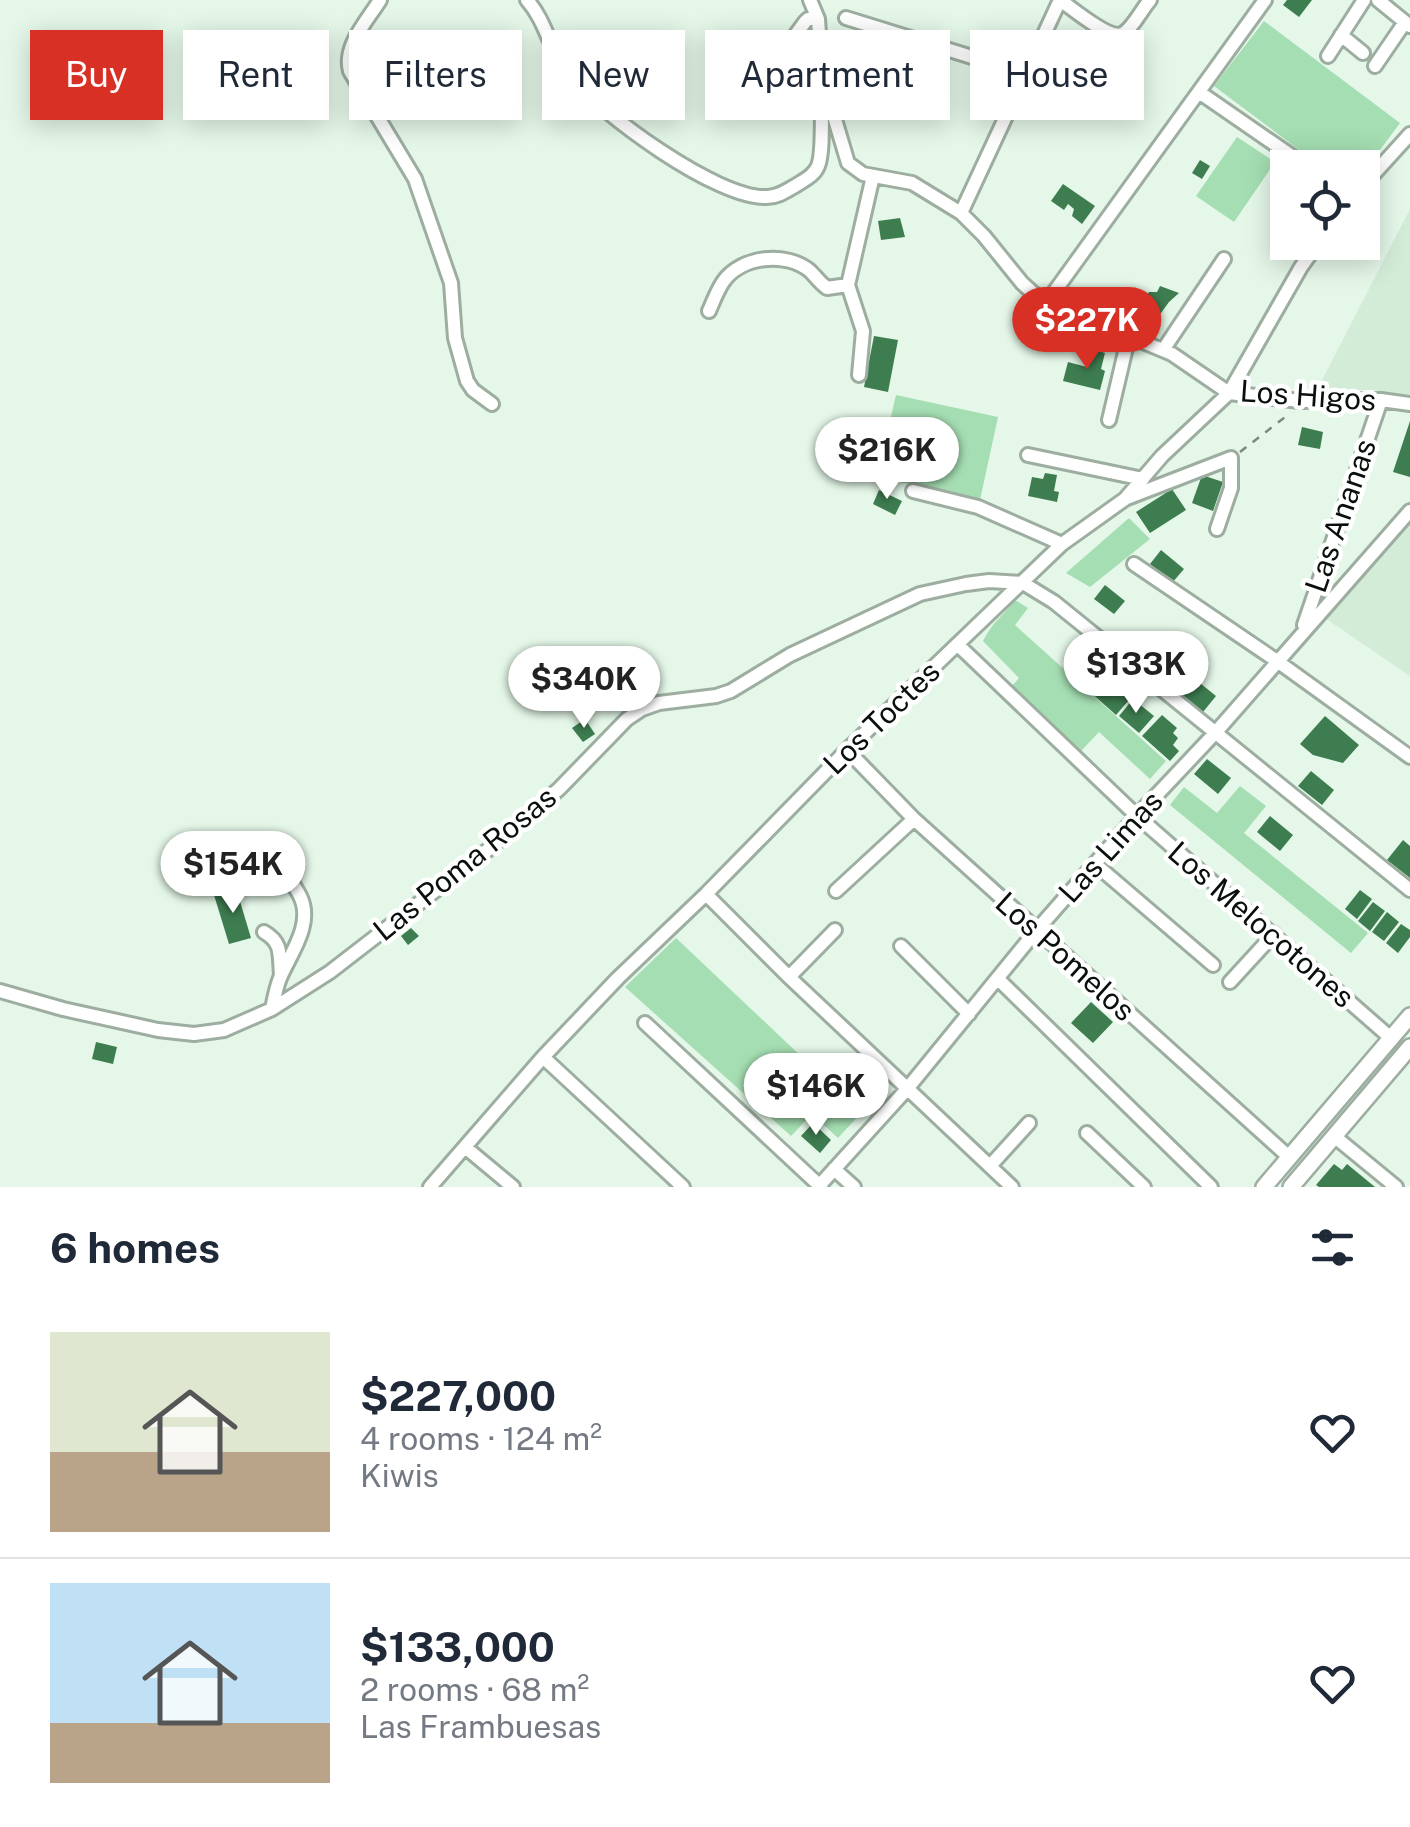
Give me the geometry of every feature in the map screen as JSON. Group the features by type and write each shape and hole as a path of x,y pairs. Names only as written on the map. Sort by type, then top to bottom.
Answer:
{"main road":[{"path":"1264,1187 1410,1016"},
{"path":"1291,1187 1410,1046"}],"street":[{"path":"380,0 346,60 416,179 451,283 455,338 467,381 492,404"},
{"path":"527,0 537,12 565,71 580,87 636,135 723,188 752,196 779,195 811,176 820,161 821,120"},
{"path":"810,0 819,30"},
{"path":"1047,30 1060,0 1116,35 1124,33 1150,0"},
{"path":"1047,302 1264,0"},
{"path":"1328,56 1364,0"},
{"path":"1375,66 1408,24 1378,0"},
{"path":"846,18 970,56"},
{"path":"799,30 808,20 818,19"},
{"path":"1342,35 1362,52"},
{"path":"1198,92 1283,150"},
{"path":"835,120 848,163 854,170 873,176 848,285 863,331 859,375"},
{"path":"961,214 1005,120"},
{"path":"1380,166 1410,134"},
{"name":"Los Higos","path":"873,176 912,183 961,214 1022,283 1047,302 1164,350 1230,394 1410,404"},
{"path":"1164,350 1224,259"},
{"name":"Los Toctes","path":"430,1187 618,978 846,750 1062,544 1125,499 1162,456 1230,394 1305,260"},
{"path":"709,312 723,281 753,261 788,261 808,269 827,288 848,285"},
{"path":"1110,420 1129,334"},
{"name":"Las Ananas","path":"1302,632 1381,400"},
{"path":"1028,455 1143,479"},
{"path":"1125,499 1231,458 1231,488 1217,528"},
{"path":"913,491 978,508 1062,544"},
{"name":"Las Limas","path":"819,1186 1137,816 1410,511"},
{"path":"1134,564 1410,758"},
{"path":"1023,583 1054,602 1410,890"},
{"name":"Las Poma Rosas","path":"0,991 158,1030 194,1034 224,1030 272,1010 330,972 488,850 642,708 731,691 790,655 920,594 966,584 1023,583"},
{"name":"Los Melocotones","path":"958,644 1137,816 1392,1039"},
{"name":"Los Pomelos","path":"846,750 1036,932 1289,1158"},
{"path":"836,891 914,819"},
{"path":"278,862 302,899 304,912 290,961 280,975"},
{"path":"1095,864 1214,965"},
{"path":"706,894 789,978 1012,1187"},
{"path":"789,978 835,930"},
{"path":"264,932 278,943 280,975 272,1010"},
{"path":"1230,982 1274,934"},
{"path":"901,946 969,1014"},
{"path":"998,979 1211,1187"},
{"path":"645,1024 819,1186"},
{"path":"543,1057 683,1187"},
{"path":"990,1166 1030,1123"},
{"path":"1087,1132 1144,1187"},
{"path":"1334,1136 1396,1187"},
{"path":"464,1147 512,1187"},
{"path":"834,1169 854,1187"}],"path":[{"path":"1231,458 1280,423 1300,400"}],"shaded area":[{"path":"1410,209 1410,397 1374,390 1317,390"},
{"path":"1410,518 1410,676 1322,616"}],"green space":[{"path":"1264,21 1400,123 1380,150 1299,150 1214,86"},
{"path":"1237,137 1270,159 1270,169 1234,222 1196,196"},
{"path":"896,395 998,417 980,500 877,477"},
{"path":"1129,518 1150,539 1090,587 1066,573"},
{"path":"1015,600 1028,608 1015,625 1166,761 1150,779 1099,732 1081,751 1011,687 1019,678 983,641"},
{"path":"1240,786 1266,806 1244,833 1368,933 1351,953 1170,805 1184,787 1217,813"},
{"path":"676,938 861,1113 838,1138 812,1114 791,1136 625,987"}],"building":[{"path":"1287,0 1312,0 1299,17 1283,5"},
{"path":"1200,160 1210,166 1202,179 1192,173"},
{"path":"1063,184 1095,206 1082,224 1072,216 1074,209 1068,204 1064,210 1051,201"},
{"path":"900,218 905,237 881,240 878,221"},
{"path":"1160,286 1179,293 1153,324 1135,312 1149,292 1157,292"},
{"path":"874,336 898,340 888,392 864,387"},
{"path":"1091,349 1105,353 1100,390 1063,381 1068,362 1087,367"},
{"path":"1410,421 1410,477 1393,472"},
{"path":"1302,427 1323,432 1320,449 1298,445"},
{"path":"1045,473 1057,475 1057,502 1028,496 1032,477 1043,479"},
{"path":"1202,475 1223,482 1213,511 1192,503"},
{"path":"1172,489 1186,510 1150,533 1136,512"},
{"path":"879,490 902,501 895,515 873,504"},
{"path":"1161,550 1184,569 1172,583 1150,564"},
{"path":"1105,585 1125,601 1114,614 1094,599"},
{"path":"1164,652 1190,674 1179,687 1153,666"},
{"path":"1100,675 1129,700 1116,715 1088,690"},
{"path":"1195,679 1216,696 1203,712 1182,695"},
{"path":"1133,699 1154,716 1139,733 1119,716"},
{"path":"1162,715 1177,728 1173,733 1178,738 1173,745 1179,751 1170,761 1142,736"},
{"path":"1325,716 1359,745 1343,763 1313,755 1300,744"},
{"path":"585,719 595,734 583,742 572,728"},
{"path":"1207,759 1231,778 1218,794 1194,774"},
{"path":"1311,771 1334,790 1322,805 1298,786"},
{"path":"1270,816 1293,835 1280,851 1257,832"},
{"path":"1403,840 1410,846 1410,878 1387,860"},
{"path":"236,888 251,938 229,944 214,895"},
{"path":"1360,890 1372,899 1357,919 1345,909"},
{"path":"1373,902 1385,911 1370,931 1358,921"},
{"path":"1387,912 1399,922 1384,941 1372,932"},
{"path":"1401,924 1410,930 1410,937 1398,953 1386,943"},
{"path":"411,928 419,936 408,945 401,936"},
{"path":"1091,1002 1113,1022 1093,1043 1071,1023"},
{"path":"96,1042 117,1047 113,1064 92,1059"},
{"path":"813,1123 831,1140 820,1153 801,1136"},
{"path":"1334,1164 1342,1170 1347,1164 1375,1187 1316,1185"}]}
